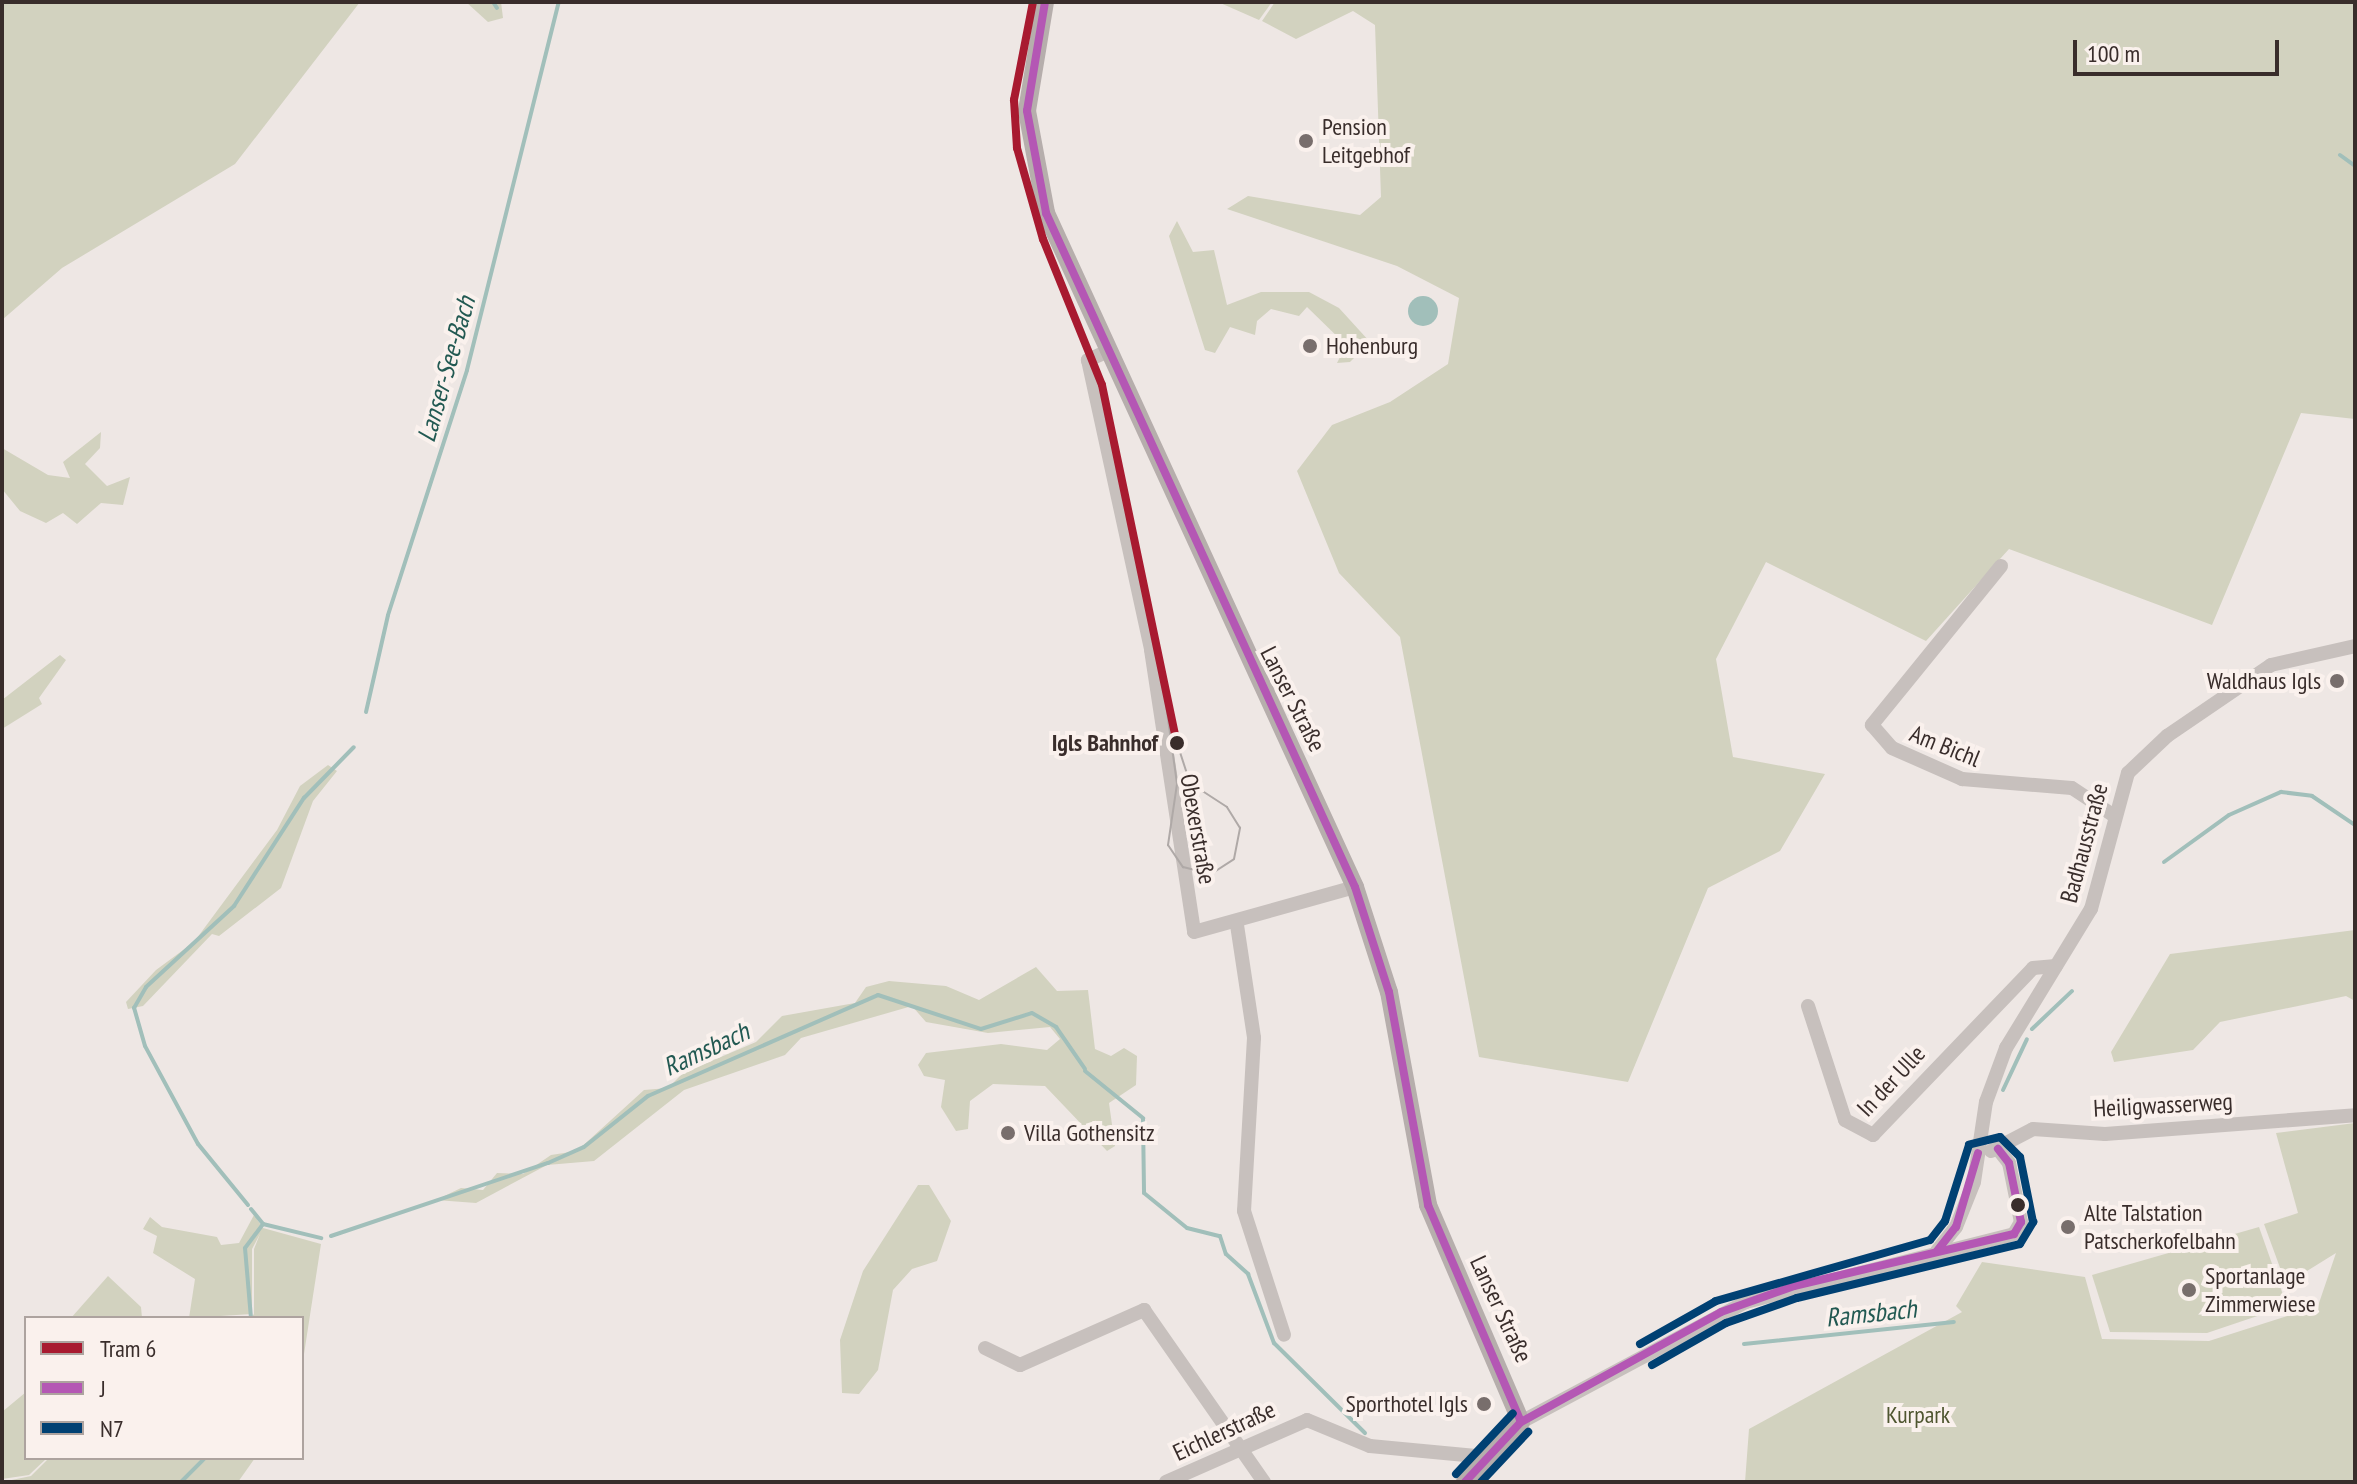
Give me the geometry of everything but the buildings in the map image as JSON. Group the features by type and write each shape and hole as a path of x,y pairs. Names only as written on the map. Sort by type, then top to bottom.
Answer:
{"main road":[{"name":"Lanser Straße","path":"1045,2 1027,111 1031,154 1046,213 1106,352 1355,887 1389,992 1428,1205 1521,1422"},
{"path":"1465,1482 1521,1422"}],"street":[{"name":"Obexerstraße","path":"1106,352 1088,360 1151,650 1194,932 1237,925 1355,887"},
{"name":"Am Bichl","path":"2001,566 1872,725 1892,748 1962,779 2072,788 2113,815"},
{"name":"Badhausstraße","path":"1937,1251 1960,1219 1997,1069 2091,909 2113,815 2137,761 2220,698 2292,656 2355,646"},
{"path":"1237,925 1254,1038 1240,1180 1284,1335"},
{"name":"In der Ulle","path":"1808,1006 1845,1120 1873,1135 2033,968 2056,966"},
{"name":"Heiligwasserweg","path":"1978,1153 1998,1149 2033,1129 2105,1134 2355,1115"},
{"path":"1521,1422 1728,1309 2019,1229 2009,1163 1998,1149"},
{"path":"985,1348 1020,1365 1144,1310 1264,1482"},
{"name":"Eichlerstraße","path":"1166,1482 1307,1420 1370,1446 1486,1457"}],"green space":[{"path":"2,2 360,2 235,164 62,268 2,320"},
{"path":"466,2 501,2 503,18 488,22"},
{"path":"1218,2 1272,2 1259,20"},
{"path":"1275,2 2355,2 2355,419 2301,413 2212,625 2009,549 1926,641 1766,562 1716,659 1733,757 1825,774 1780,851 1708,888 1628,1082 1479,1057 1400,637 1339,573 1297,471 1332,425 1390,402 1448,364 1459,298 1397,266 1227,209 1248,196 1360,215 1381,197 1375,25 1353,11 1296,39 1262,21"},
{"path":"1177,221 1193,252 1214,250 1227,305 1261,292 1309,292 1339,308 1370,342 1350,362 1337,363 1346,345 1307,307 1299,316 1271,309 1257,321 1255,335 1230,327 1215,353 1205,350 1169,236"},
{"path":"101,432 100,448 85,464 107,486 130,477 123,505 101,503 77,524 63,513 46,523 20,511 2,489 2,448 48,475 70,478 63,462"},
{"path":"60,655 66,660 39,698 42,704 2,729 2,700"},
{"path":"328,765 337,771 313,801 281,888 219,936 212,934 143,1006 128,1009 126,1002 156,970 194,942 277,830 300,786"},
{"path":"2355,930 2355,1001 2346,996 2220,1022 2193,1050 2114,1062 2111,1052 2170,954"},
{"path":"1036,967 1057,991 1088,990 1095,1049 1111,1056 1124,1048 1137,1056 1136,1085 1109,1103 1115,1146 1107,1151 1045,1086 993,1084 970,1101 968,1129 956,1131 941,1107 945,1080 924,1076 918,1065 926,1053 1001,1044 1047,1050 1060,1039 1050,1027 988,1033 926,1022 912,1006 801,1038 785,1055 684,1090 594,1161 547,1165 476,1203 436,1200 461,1188 483,1190 497,1173 523,1174 551,1155 577,1151 644,1090 668,1088 683,1073 756,1042 782,1016 855,1003 866,987 889,981 946,986 979,1000"},
{"name":"Kurpark","path":"2355,1123 2355,1482 1745,1482 1749,1429 1962,1312 1956,1306 1982,1262 2085,1277 2102,1339 2209,1341 2318,1306 2336,1253 2286,1284 2264,1224 2298,1213 2276,1133"},
{"path":"918,1185 929,1185 951,1221 937,1261 912,1269 893,1290 878,1370 859,1394 842,1393 840,1340 863,1271"},
{"path":"254,1215 263,1228 321,1244 304,1354 304,1316 252,1316 254,1249 260,1234 252,1249 252,1314 189,1316 195,1279 153,1253 157,1236 143,1229 150,1217 162,1227 217,1237 221,1245 239,1243"},
{"name":"Sportanlage Zimmerwiese","path":"2259,1227 2287,1306 2207,1333 2110,1332 2092,1275"},
{"path":"108,1276 141,1307 142,1316 73,1316"},
{"path":"24,1394 24,1460 45,1460 29,1475 2,1479 2,1412"},
{"path":"47,1460 254,1460 238,1482 2,1482 31,1476"}],"water":[{"path":"1423,296 1434,300 1438,311 1434,322 1423,326 1412,322 1408,311 1412,300"}],"waterway":[{"name":"Lanser-See-Bach","path":"493,2 497,8"},
{"name":"Lanser-See-Bach","path":"366,712 388,615 467,370 559,2"},
{"path":"2340,155 2355,166"},
{"name":"Lanser-See-Bach","path":"248,1205 198,1144 145,1046 134,1008 146,987 234,906 304,798 354,747"},
{"name":"Ramsbach","path":"2164,862 2229,815 2281,792 2312,796 2355,825"},
{"name":"Ramsbach","path":"2032,1029 2072,991"},
{"name":"Ramsbach","path":"331,1236 548,1163 584,1147 648,1096 878,995 981,1029 1032,1013 1056,1027 1085,1069"},
{"name":"Ramsbach","path":"2003,1090 2027,1039"},
{"name":"Ramsbach","path":"1085,1071 1143,1118"},
{"name":"Ramsbach","path":"1143,1119 1144,1193 1187,1228 1220,1236 1226,1254 1248,1274 1274,1343 1365,1433"},
{"name":"Lanser-See-Bach","path":"251,1209 263,1224"},
{"name":"Ramsbach","path":"251,1316 245,1248 263,1224 321,1238"},
{"name":"Ramsbach","path":"1744,1344 1954,1322"},
{"name":"Ramsbach","path":"181,1482 203,1460"}],"tram line":[{"name":"6","path":"1033,2 1014,100 1017,148 1043,239 1102,385 1177,743"},
{"path":"1159,654 1177,784 1168,845 1183,867 1211,874 1234,859 1240,828 1227,807 1190,783 1177,743"}],"transit line":[{"name":"J","path":"1045,2 1027,111 1046,213 1355,887 1389,992 1428,1205 1521,1422"},
{"name":"N7","path":"1652,1365 1726,1323 1797,1298 2020,1244 2033,1222 2020,1157 2000,1137 1969,1145 1945,1221 1930,1240 1716,1301"},
{"name":"J","path":"1465,1482 1521,1422 1721,1312 1794,1286 2014,1234 2021,1222 2009,1163 1998,1149"},
{"name":"J","path":"1937,1251 1956,1227 1978,1153"},
{"name":"N7","path":"1640,1344 1716,1301"},
{"name":"N7","path":"1456,1474 1513,1413"},
{"name":"N7","path":"1481,1482 1528,1432"}],"place":[{"name":"Pension Leitgebhof","path":"1306,141"},
{"name":"Hohenburg","path":"1310,346"},
{"name":"Waldhaus Igls","path":"2337,681"},
{"name":"Igls Bahnhof","path":"1177,743"},
{"name":"Villa Gothensitz","path":"1008,1133"},
{"name":"Alte Talstation Patscherkofelbahn","path":"2068,1227"},
{"name":"Sportanlage Zimmerwiese","path":"2189,1290"},
{"name":"Sporthotel Igls","path":"1484,1404"}]}
